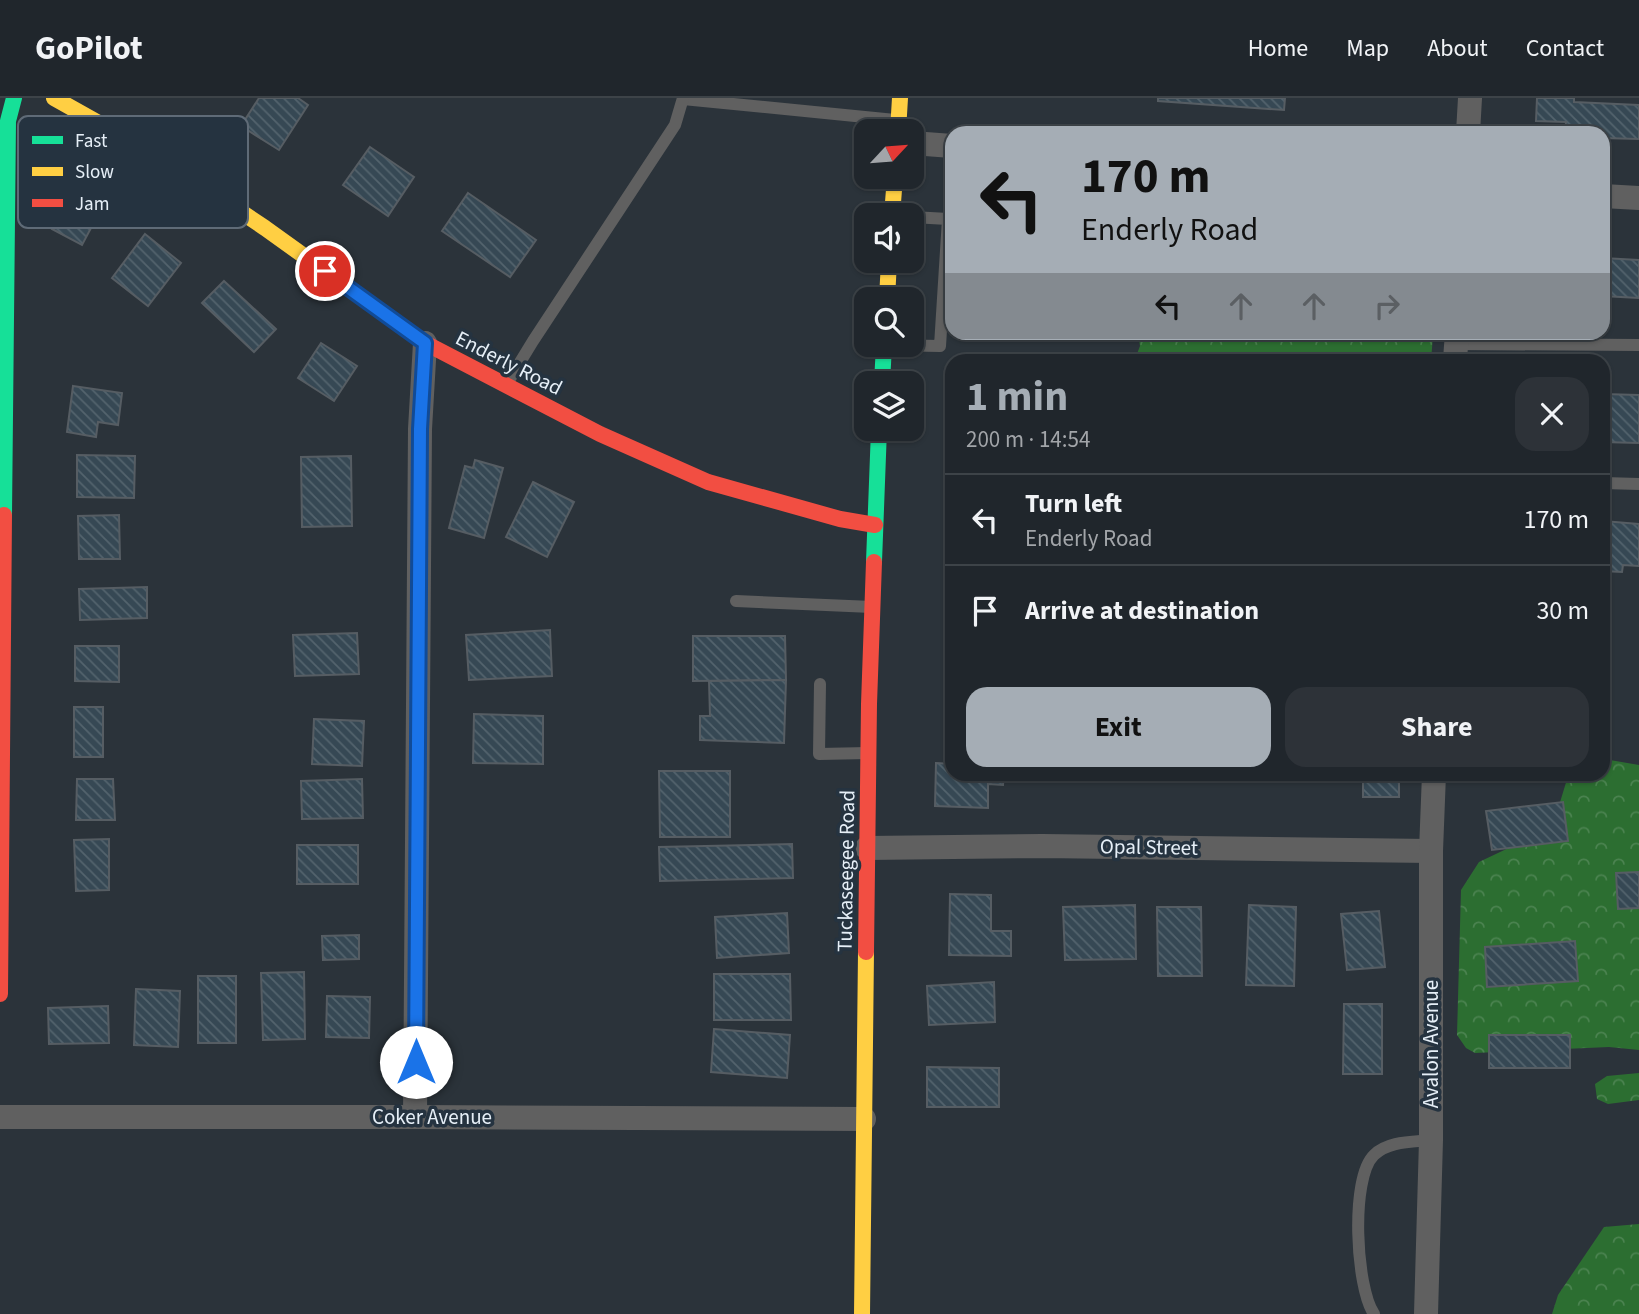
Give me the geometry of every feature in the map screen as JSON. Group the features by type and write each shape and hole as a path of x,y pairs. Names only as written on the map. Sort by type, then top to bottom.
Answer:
{"street":[{"path":"0,993 8,121 14,98"},
{"name":"Enderly Road","path":"54,98 88,116"},
{"path":"898,119 900,98"},
{"path":"1468,126 1470,98"},
{"path":"924,144 945,145"},
{"path":"1610,196 1639,198"},
{"name":"Enderly Road","path":"248,217 425,343 600,434 708,482 840,520 875,525"},
{"path":"415,1117 420,429 425,343"},
{"name":"Tuckaseegee Road","path":"862,1314 868,753 878,441"},
{"name":"Avalon Avenue","path":"1426,1314 1431,1140 1431,851 1434,781"},
{"name":"Opal Street","path":"867,848 1041,846 1431,851"},
{"name":"Coker Avenue","path":"0,1117 864,1119"}],"lane":[{"path":"506,385 676,125 683,99 854,120"},
{"path":"924,217 945,216"},
{"path":"924,346 940,346 945,281"},
{"path":"1456,346 1639,345"},
{"path":"1610,483 1639,484"},
{"path":"736,601 872,607"},
{"path":"820,684 819,754 868,753"},
{"path":"1374,1314 1363,1285 1360,1259 1359,1204 1364,1170 1373,1156 1388,1146 1431,1140"}],"green space":[{"path":"1139,340 1433,340 1432,354 1137,354"},
{"path":"1610,760 1639,765 1639,1050 1609,1047 1475,1053 1466,1048 1457,1035 1461,890 1479,862 1540,833 1554,822 1566,781 1610,781"},
{"path":"1639,1073 1639,1100 1608,1104 1597,1099 1595,1084 1607,1076"},
{"path":"1639,1224 1639,1314 1552,1314 1558,1295 1604,1227"}],"building":[{"path":"259,98 298,98 308,105 279,150 248,130 247,116"},
{"path":"1158,98 1285,98 1284,110 1158,101"},
{"path":"1537,98 1574,98 1574,102 1639,105 1639,139 1610,138 1610,126 1566,126 1566,122 1536,121"},
{"path":"370,147 414,177 388,216 343,185"},
{"path":"468,193 536,240 510,277 442,231"},
{"path":"53,228 91,228 82,245"},
{"path":"145,234 181,263 148,306 112,278"},
{"path":"1610,258 1639,260 1639,298 1610,296"},
{"path":"224,281 276,329 254,352 202,303"},
{"path":"321,343 357,366 334,401 298,378"},
{"path":"73,386 122,393 118,425 98,422 96,437 67,432"},
{"path":"1610,394 1639,395 1639,443 1610,442"},
{"path":"77,455 135,456 134,498 77,497"},
{"path":"351,456 352,526 302,527 301,457"},
{"path":"475,460 503,468 484,538 449,528 465,466 473,468"},
{"path":"533,482 574,502 547,557 506,537"},
{"path":"119,515 120,559 79,559 78,516"},
{"path":"1610,522 1639,524 1639,566 1623,565 1622,572 1610,571"},
{"path":"147,587 147,618 80,620 79,589"},
{"path":"550,630 552,676 469,680 466,635"},
{"path":"357,633 359,674 295,676 293,635"},
{"path":"693,636 785,636 786,680 693,681"},
{"path":"75,646 119,646 119,682 75,681"},
{"path":"786,680 784,743 700,740 700,716 710,716 709,681"},
{"path":"74,707 103,707 103,757 74,757"},
{"path":"474,714 543,716 543,764 473,763"},
{"path":"314,719 364,721 362,766 312,764"},
{"path":"936,763 945,764 945,781 1003,781 1003,785 988,784 988,808 935,806"},
{"path":"659,771 730,771 730,837 660,837"},
{"path":"77,779 113,779 115,820 76,820"},
{"path":"362,779 363,818 302,819 301,781"},
{"path":"1363,781 1399,781 1399,797 1363,797"},
{"path":"1563,802 1568,841 1492,850 1486,811"},
{"path":"109,839 109,890 76,891 74,840"},
{"path":"792,844 793,878 660,881 659,847"},
{"path":"297,845 358,845 358,884 297,884"},
{"path":"1639,872 1639,908 1618,909 1616,873"},
{"path":"950,894 991,895 991,931 1011,931 1011,956 949,955"},
{"path":"1135,905 1136,959 1065,960 1063,907"},
{"path":"1249,905 1296,907 1294,986 1246,985"},
{"path":"1157,907 1201,907 1202,976 1158,976"},
{"path":"1379,911 1385,967 1347,970 1341,914"},
{"path":"787,913 789,953 717,958 715,917"},
{"path":"359,935 359,959 323,960 322,936"},
{"path":"1575,941 1578,981 1487,987 1485,947"},
{"path":"304,972 305,1039 263,1040 261,973"},
{"path":"714,974 790,974 791,1020 714,1020"},
{"path":"198,976 236,976 236,1043 198,1043"},
{"path":"994,982 995,1022 929,1025 927,986"},
{"path":"136,989 180,991 178,1047 134,1045"},
{"path":"327,996 370,997 369,1038 326,1037"},
{"path":"1344,1004 1382,1004 1382,1074 1343,1074"},
{"path":"108,1006 109,1043 49,1044 48,1008"},
{"path":"714,1029 790,1035 787,1078 711,1072"},
{"path":"1489,1035 1570,1035 1570,1068 1489,1068"},
{"path":"927,1067 999,1068 999,1107 927,1107"}],"traffic: fast":[{"path":"4,515 8,121 14,98"},
{"path":"883,357 883,371"},
{"path":"874,562 879,441"}],"traffic: slow":[{"path":"54,98 86,116"},
{"path":"899,119 900,98"},
{"path":"893,203 894,189"},
{"path":"248,217 389,317"},
{"path":"888,273 888,287"},
{"path":"862,1314 866,952"}],"traffic: jam":[{"path":"389,317 425,343 600,434 708,482 840,519 875,525"},
{"path":"0,994 4,515"},
{"path":"866,952 874,562"}],"route":[{"path":"325,271 425,343 420,429 416,1062"}]}
